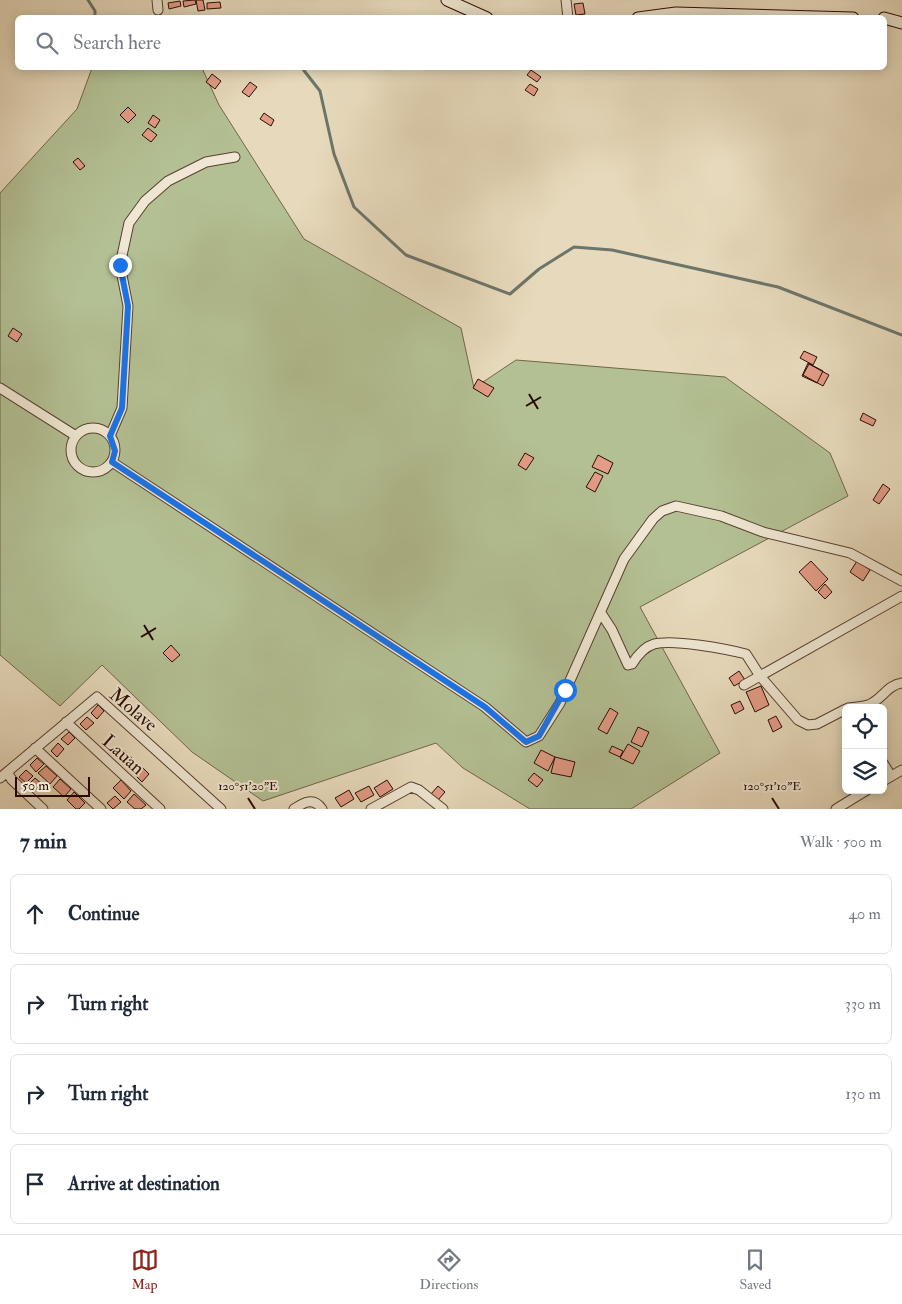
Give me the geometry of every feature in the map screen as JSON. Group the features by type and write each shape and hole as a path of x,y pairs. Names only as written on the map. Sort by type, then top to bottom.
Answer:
{"street":[{"path":"447,0 480,15"},
{"path":"566,0 568,15"},
{"path":"661,15 676,13 747,15"},
{"path":"887,19 902,23"},
{"path":"110,436 96,428 85,430 76,436 71,453 80,468 98,472 112,462 115,451 110,436 122,408 128,306 120,265 129,223 145,201 168,181 206,162 235,157"},
{"path":"0,388 76,436"},
{"path":"112,462 485,707 526,742 539,736 560,703 624,559 653,519 662,511 676,506 721,516 763,532 850,553 902,581"},
{"path":"744,685 902,596"},
{"path":"601,613 612,630 628,665 632,664 638,655 654,644 673,643 746,654 760,676 798,720 808,724 817,724 842,712"},
{"path":"870,704 894,684 902,683"},
{"name":"Molave","path":"4,775 93,699 101,698 221,809"},
{"name":"Lauan","path":"66,722 160,809"},
{"path":"35,748 101,809"},
{"path":"887,778 902,770"},
{"path":"4,775 43,809"},
{"path":"371,809 411,787 419,790 443,809"},
{"path":"837,808 860,794"},
{"path":"294,809 310,801 315,802 322,809"}],"green space":[{"path":"91,70 203,70 219,105 304,239 461,328 474,388 516,360 725,377 830,453 848,496 640,607 720,753 631,809 530,809 463,768 436,743 263,801 192,752 102,665 60,706 0,655 0,193 77,109"}],"building":[{"path":"195,0 196,4 184,7 183,1"},
{"path":"196,0 203,0 205,10 198,11"},
{"path":"180,1 181,6 169,9 168,3"},
{"path":"220,2 221,8 207,9 207,3"},
{"path":"583,3 585,14 576,15 574,4"},
{"path":"531,70 541,77 537,82 527,75"},
{"path":"212,74 221,81 215,89 206,82"},
{"path":"250,82 257,87 249,97 242,92"},
{"path":"530,84 538,89 534,96 525,90"},
{"path":"128,107 136,115 128,123 120,115"},
{"path":"264,113 274,120 271,126 260,119"},
{"path":"153,115 160,120 155,128 148,123"},
{"path":"148,128 157,135 151,142 142,135"},
{"path":"78,158 85,166 80,170 73,162"},
{"path":"13,328 22,334 17,342 8,336"},
{"path":"804,351 817,357 813,365 800,358"},
{"path":"808,363 823,371 817,383 802,376"},
{"path":"809,364 829,375 823,386 803,375"},
{"path":"478,379 494,388 488,397 473,388"},
{"path":"863,413 876,420 873,426 860,420"},
{"path":"525,453 534,458 526,470 518,465"},
{"path":"598,455 613,463 608,474 592,467"},
{"path":"595,472 603,476 595,492 586,487"},
{"path":"883,484 890,489 879,504 873,500"},
{"path":"811,561 828,579 816,591 799,572"},
{"path":"857,561 870,570 863,581 850,572"},
{"path":"825,584 832,592 825,599 818,592"},
{"path":"171,645 180,655 172,662 163,653"},
{"path":"739,671 745,680 734,686 729,678"},
{"path":"761,686 769,705 755,712 746,692"},
{"path":"740,701 744,709 735,714 731,705"},
{"path":"98,705 104,711 97,719 91,713"},
{"path":"610,708 618,713 607,734 598,729"},
{"path":"776,716 782,727 773,732 768,720"},
{"path":"87,717 94,723 86,730 80,724"},
{"path":"638,727 649,732 642,747 631,742"},
{"path":"69,732 75,738 68,745 61,739"},
{"path":"58,743 64,749 57,757 51,751"},
{"path":"628,744 640,751 633,764 620,758"},
{"path":"612,746 623,751 620,757 609,752"},
{"path":"124,750 135,761 128,768 117,758"},
{"path":"541,750 555,757 548,771 534,763"},
{"path":"555,757 575,762 571,777 551,773"},
{"path":"37,758 44,764 36,772 30,765"},
{"path":"138,763 149,774 142,782 131,771"},
{"path":"46,766 57,776 50,784 38,773"},
{"path":"26,770 33,776 26,783 19,777"},
{"path":"534,773 543,780 537,787 528,780"},
{"path":"35,778 42,784 34,791 28,785"},
{"path":"60,779 71,789 64,797 53,787"},
{"path":"121,780 131,791 124,799 113,788"},
{"path":"387,780 393,789 380,797 374,788"},
{"path":"369,786 374,795 361,802 355,793"},
{"path":"438,786 445,792 438,800 431,794"},
{"path":"349,790 354,799 341,807 335,798"},
{"path":"74,792 85,803 79,809 76,809 67,800"},
{"path":"134,794 146,805 141,809 135,809 127,802"},
{"path":"115,796 121,802 113,809 107,803"}],"waterway":[{"path":"88,0 95,11 95,15"},
{"path":"304,70 320,91 334,154 354,207 406,255 510,294 539,269 574,247 612,250 778,287 902,335"}],"route":[{"path":"120,265 128,306 122,408 110,436 115,446 112,462 485,707 526,742 539,736 560,703 565,690"}]}
